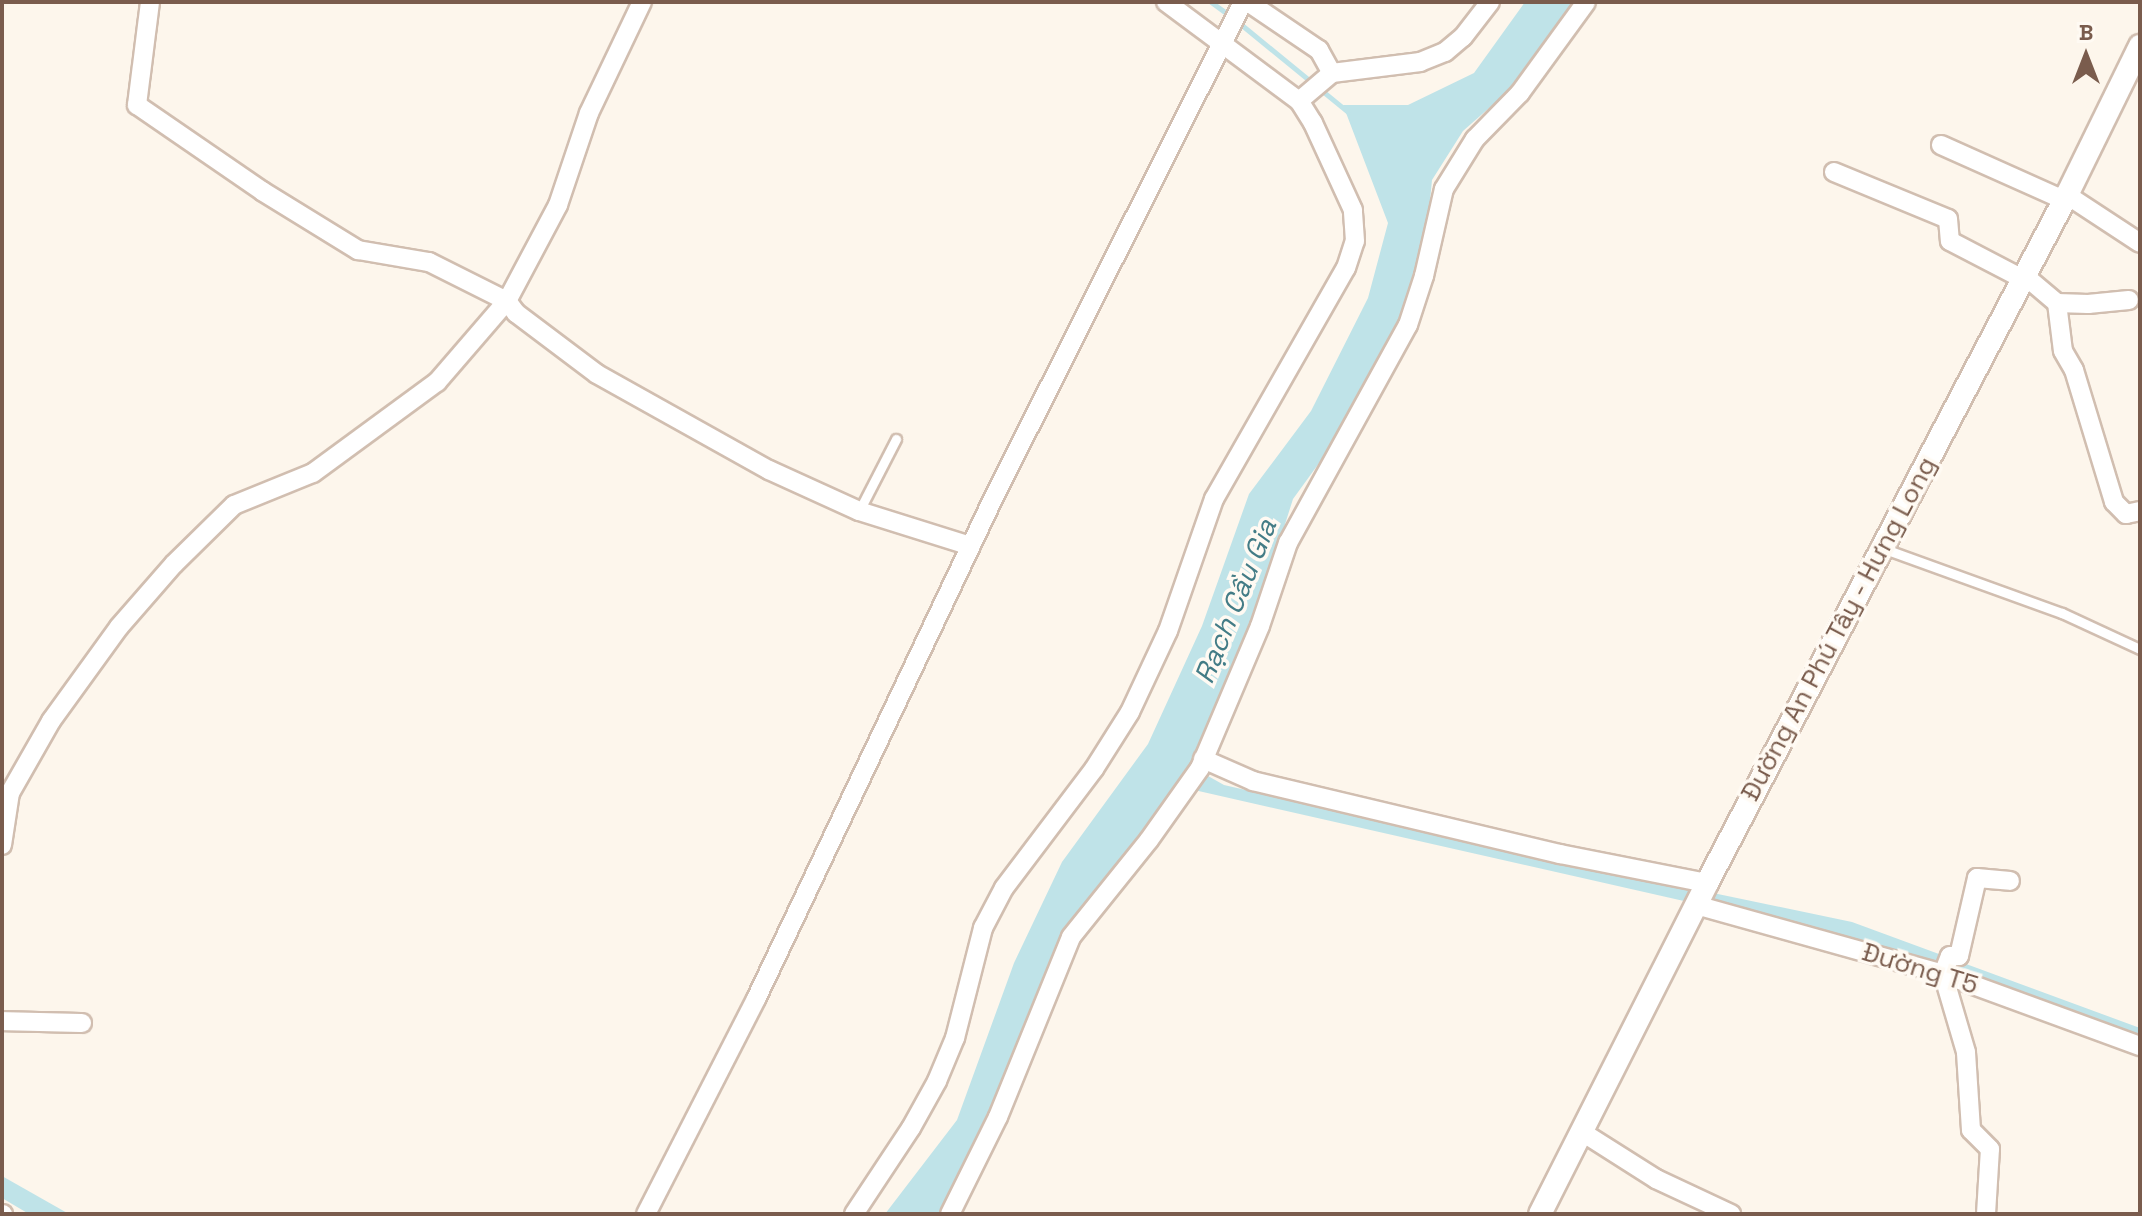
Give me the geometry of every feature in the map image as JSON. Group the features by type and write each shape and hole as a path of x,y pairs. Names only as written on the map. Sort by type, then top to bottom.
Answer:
{"street":[{"path":"150,2 137,105 262,191 358,250 429,262 507,301 516,313 597,374 769,470 859,511 971,546"},
{"path":"2,845 6,790 119,627 174,564 234,505 313,473 437,382 507,301 558,205 589,113 642,2"},
{"path":"854,1214 911,1128 937,1081 955,1038 983,928 1004,888 1085,781 1130,712 1168,631 1214,499 1346,268 1355,241 1353,210 1303,95 1166,2"},
{"path":"646,1214 756,999 971,546 1221,42 1245,2 1319,50 1332,73"},
{"path":"1303,95 1332,73 1389,68 1420,62 1445,52 1463,37 1490,2"},
{"path":"950,1214 998,1117 1071,937 1202,764 1260,626 1288,543 1408,325 1424,276 1444,189 1475,139 1520,93 1586,2"},
{"name":"Đường An Phú Tây - Hưng Long","path":"1540,1214 1703,891 2066,198 2140,46"},
{"path":"1941,145 2066,198 2140,243"},
{"path":"1834,172 1948,219 1950,241 2024,278 2057,303 2129,300"},
{"path":"2057,303 2063,351 2074,370 2114,502 2126,514 2140,511"},
{"name":"Đường T5","path":"1202,764 1253,781 1703,891 2140,1046"},
{"path":"1986,1214 1990,1149 1971,1130 1966,1052 1943,974 1950,956 1959,956 1977,878 2010,881"},
{"path":"2,1021 82,1023"},
{"path":"1582,1132 1656,1179 1731,1214"}],"lane":[{"path":"859,511 896,439"},
{"path":"1882,548 2062,613 2140,649"}],"water":[{"name":"Rạch Cầu Gia","path":"1525,2 1578,2 1531,71 1463,131 1432,180 1424,263 1402,320 1362,404 1293,499 1253,625 1192,767 1224,785 1536,856 1852,922 2140,1028 2140,1042 1750,916 1181,787 1059,945 983,1138 945,1214 885,1214 957,1120 1014,963 1062,862 1148,744 1202,626 1249,494 1311,411 1368,298 1388,223 1343,105 1408,105 1474,73"},
{"path":"2,1176 69,1214 29,1214 2,1198"}],"waterway":[{"path":"1211,2 1230,16"},
{"path":"1238,22 1348,112"}]}
